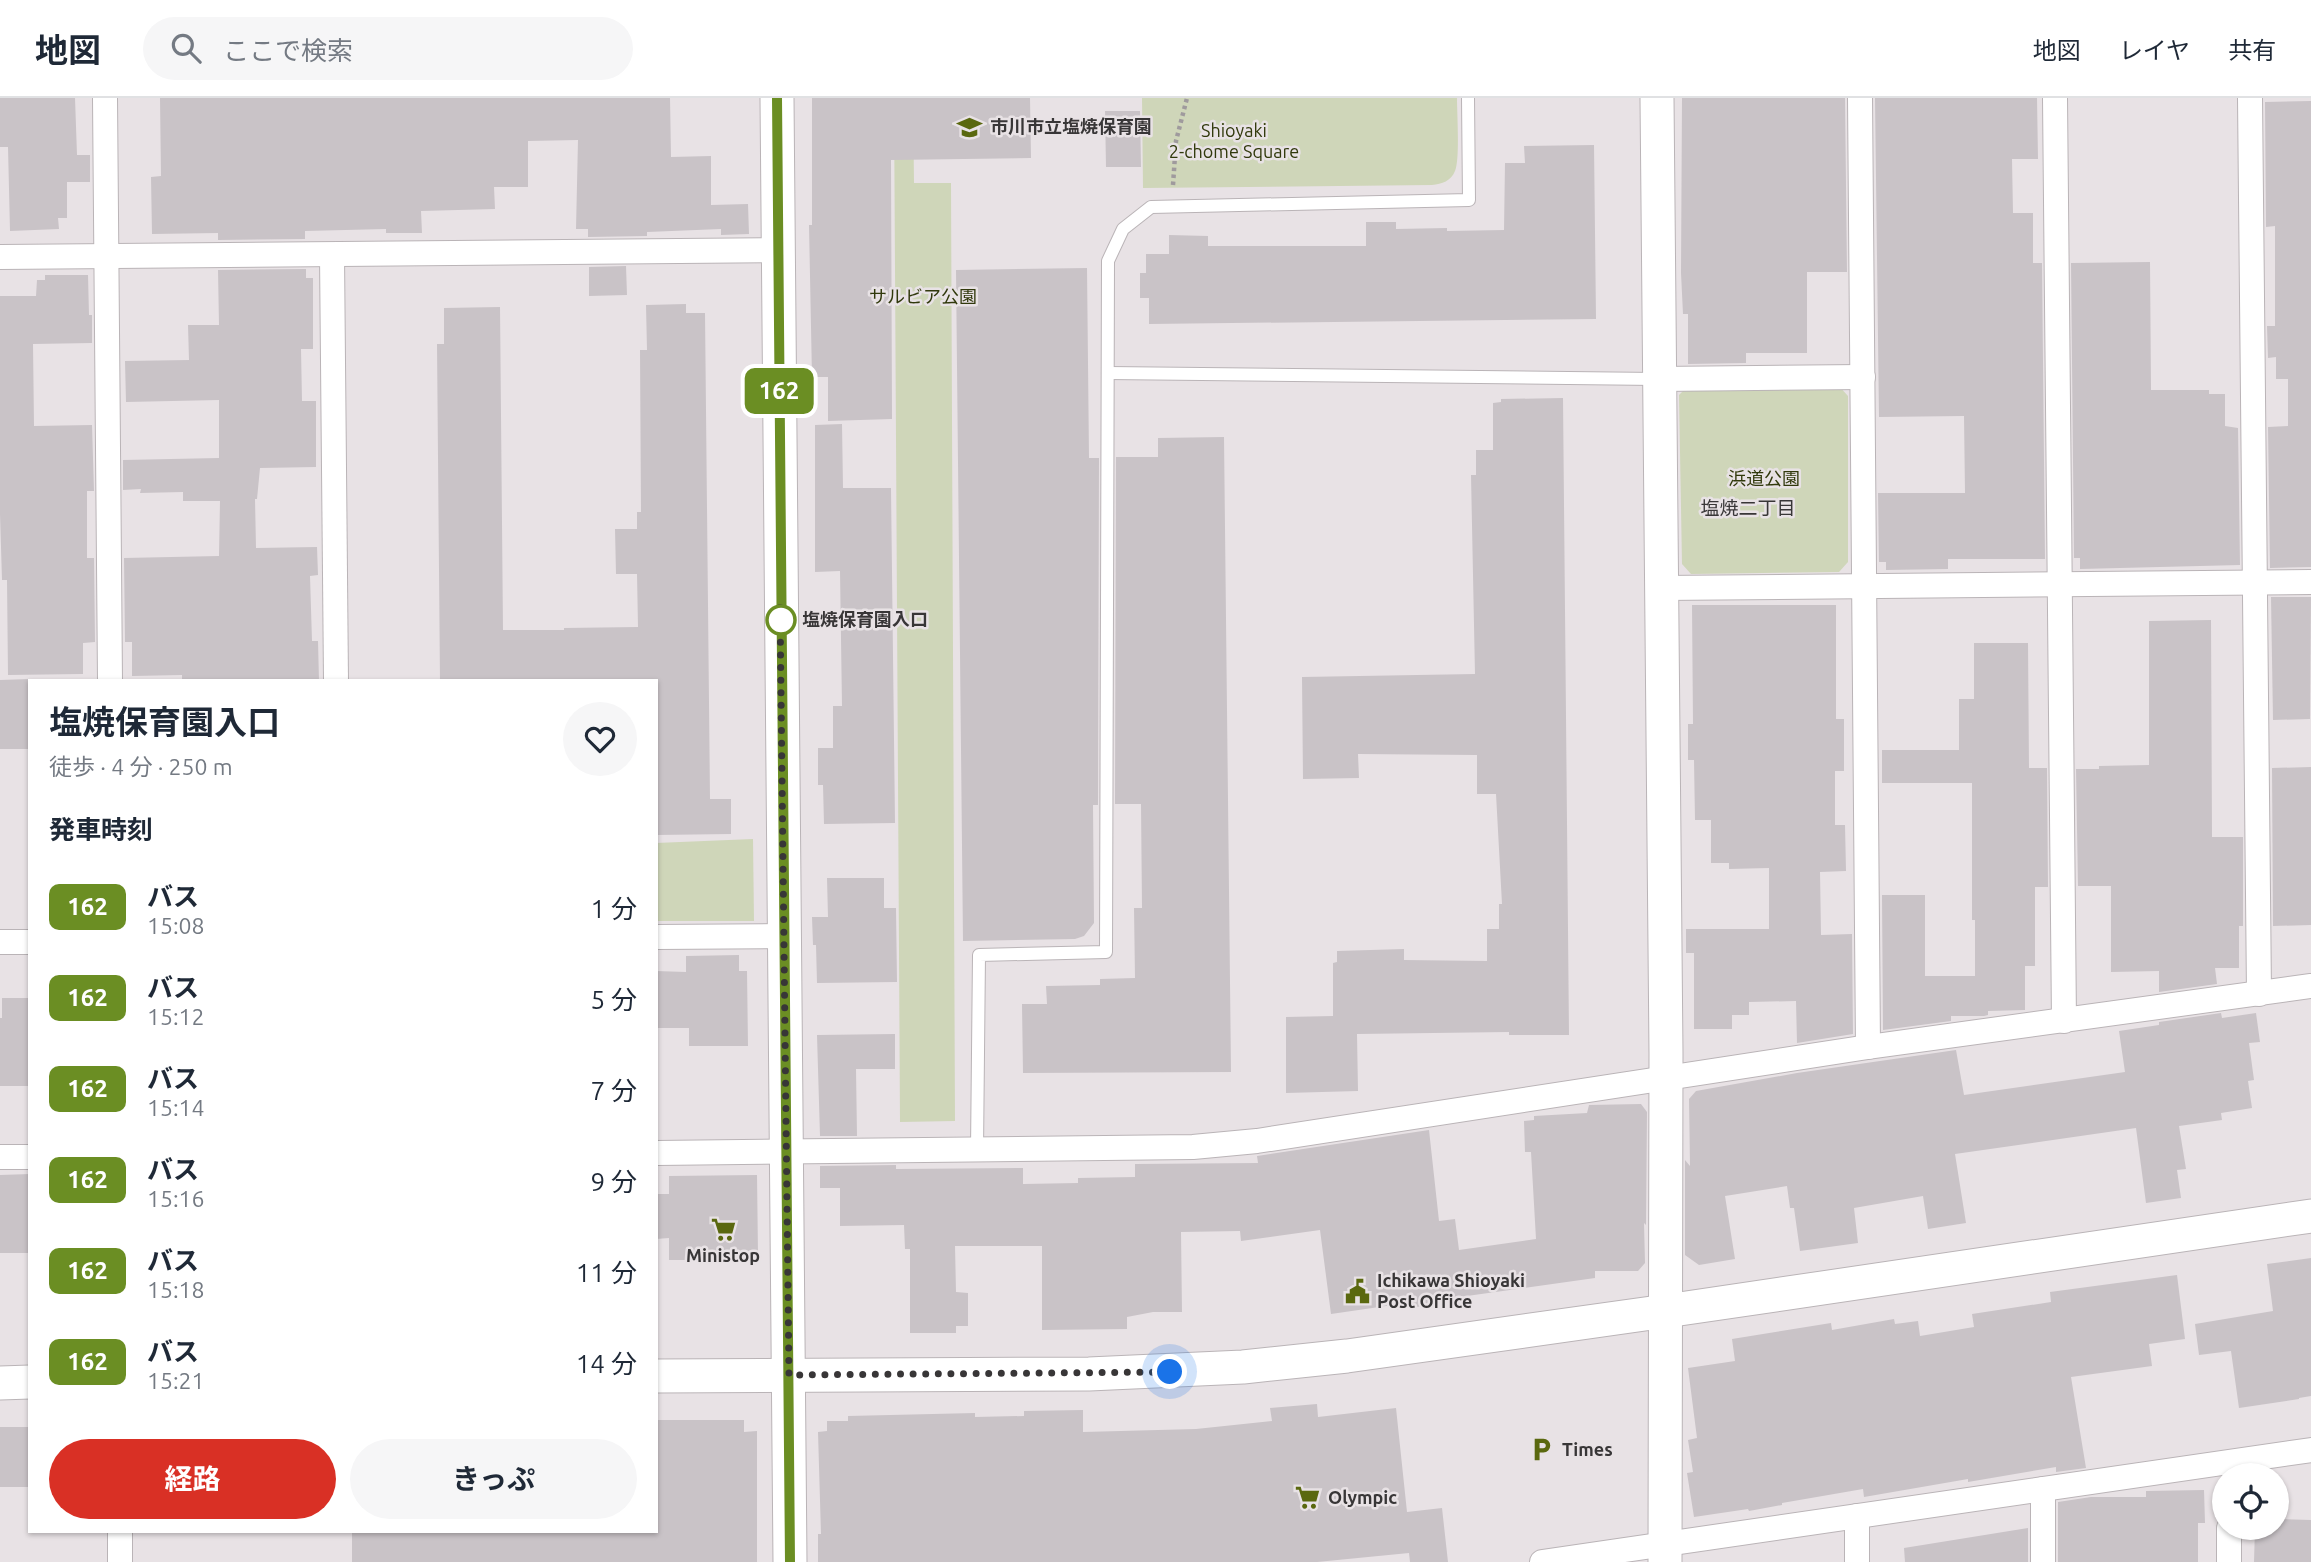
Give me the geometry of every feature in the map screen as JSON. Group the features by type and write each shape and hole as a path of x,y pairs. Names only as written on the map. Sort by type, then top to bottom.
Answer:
{"street":[{"path":"105,98 110,679"},
{"path":"777,98 790,1562"},
{"path":"1657,98 1666,1079 1665,1554"},
{"path":"1860,98 1868,1047"},
{"path":"2055,98 2064,1021"},
{"path":"2250,98 2259,994"},
{"path":"0,257 778,250"},
{"path":"332,256 336,679"},
{"path":"1659,379 1863,377"},
{"path":"1662,588 2311,582"},
{"path":"658,937 783,936"},
{"path":"0,942 28,942"},
{"path":"658,1153 1193,1147 1257,1140 1868,1047 2311,986"},
{"path":"0,1157 28,1157"},
{"path":"658,1376 1089,1374 1242,1367 1347,1356 1666,1311 2311,1216"},
{"path":"0,1383 28,1382"},
{"path":"2256,1463 2311,1450"},
{"path":"1542,1562 1665,1554 1857,1516 2043,1489 2212,1471"},
{"path":"2043,1489 2043,1562"},
{"path":"1857,1516 1857,1562"},
{"path":"120,1533 120,1562"},
{"path":"2229,1540 2229,1562"}],"lane":[{"path":"977,1150 979,956 1106,952 1108,261 1123,229 1151,207 1469,200 1468,98"},
{"path":"1108,373 1659,379"}],"path":[{"path":"1172,187 1176,141 1188,98"}],"green space":[{"name":"サルビア公園","path":"894,98 913,98 914,183 951,183 955,1121 900,1122"},
{"name":"Shioyaki 2-chome Square","path":"1142,98 1457,98 1457,165 1449,180 1432,185 1143,188"},
{"name":"浜道公園","path":"1838,385 1848,396 1848,562 1839,572 1691,574 1682,564 1679,395 1688,386"},
{"path":"753,839 754,921 658,921 658,843"}],"building":[{"path":"0,98 75,98 77,155 90,155 90,182 67,182 67,218 58,218 59,229 10,231 8,147 0,147"},
{"path":"160,98 670,98 671,157 711,156 711,205 748,204 749,234 721,235 721,229 647,232 647,236 588,237 588,229 576,229 578,140 528,141 528,187 494,187 495,209 421,211 422,233 386,233 386,229 305,231 305,239 218,240 218,233 152,234 151,177 161,176"},
{"path":"812,98 1030,98 1031,158 891,160 892,419 828,421 828,377 812,377 809,225 812,225"},
{"path":"1682,98 1845,98 1847,272 1807,272 1807,353 1746,353 1746,363 1688,364 1688,314 1683,314 1681,273"},
{"path":"1875,98 2037,98 2038,159 2012,159 2013,213 2033,213 2033,263 2042,263 2045,559 1948,559 1948,569 1886,570 1886,562 1879,562 1878,493 1965,493 1964,416 1879,417"},
{"path":"2311,101 2311,567 2270,568 2268,427 2288,426 2288,379 2276,379 2276,357 2268,358 2267,326 2275,326 2275,226 2266,227 2265,102"},
{"path":"1105,111 1140,111 1141,167 1106,167"},
{"path":"1594,145 1596,319 1149,324 1149,298 1140,298 1140,273 1146,273 1146,254 1169,254 1169,235 1208,236 1208,246 1366,246 1366,222 1396,222 1396,229 1504,230 1505,163 1525,163 1524,146"},
{"path":"2150,262 2151,390 2209,390 2209,394 2225,394 2225,426 2238,428 2240,565 2080,569 2080,558 2074,558 2071,263"},
{"path":"626,266 627,295 589,296 589,267"},
{"path":"1087,268 1089,458 1099,458 1098,805 1093,805 1094,923 1084,936 1075,939 963,941 956,270"},
{"path":"306,269 306,278 313,278 313,349 301,349 302,401 316,401 316,467 260,468 255,499 256,548 317,547 318,575 310,576 312,641 318,641 319,679 182,679 182,675 132,676 132,642 125,642 124,558 219,556 220,501 183,501 183,492 140,493 141,489 123,490 123,460 219,458 219,400 126,402 125,361 189,360 188,325 219,325 218,270"},
{"path":"45,275 88,275 92,343 33,344 34,426 92,425 94,491 87,491 87,558 94,558 95,642 83,643 83,674 8,675 7,580 2,580 0,514 0,296 36,296 37,280 45,280"},
{"path":"686,304 686,313 705,313 710,799 731,799 731,834 658,835 658,679 440,679 437,344 444,344 444,308 500,307 503,630 564,630 638,627 637,574 616,574 615,529 637,529 637,512 641,512 640,350 647,350 646,305"},
{"path":"1563,398 1569,1035 1509,1035 1509,1032 1357,1034 1358,1091 1286,1093 1286,1017 1333,1016 1333,963 1337,962 1337,951 1404,949 1404,960 1487,961 1487,929 1499,929 1499,904 1502,904 1496,794 1477,794 1477,755 1358,754 1359,778 1303,779 1302,677 1475,674 1471,475 1476,475 1476,450 1493,450 1493,403 1501,402 1501,399"},
{"path":"842,424 843,488 891,488 895,823 824,824 823,785 818,785 818,748 833,748 833,706 842,706 840,571 815,572 815,425"},
{"path":"1224,437 1231,1072 1023,1073 1022,1004 1047,1004 1046,986 1100,985 1100,979 1135,978 1134,908 1142,908 1141,804 1115,804 1116,457 1158,457 1158,438"},
{"path":"2271,597 2311,597 2310,719 2273,720"},
{"path":"1692,605 1836,605 1836,719 1844,719 1844,771 1835,771 1835,825 1845,825 1846,871 1820,872 1821,935 1852,934 1853,1034 1797,1043 1796,1001 1749,1002 1749,1015 1732,1015 1732,1029 1694,1029 1694,953 1686,953 1686,929 1769,929 1769,868 1729,869 1729,863 1711,863 1711,820 1695,820 1694,760 1688,760 1688,724 1693,724"},
{"path":"2211,620 2212,837 2243,837 2243,926 2239,926 2239,968 2215,968 2217,984 2159,992 2159,971 2111,972 2111,886 2078,886 2076,769 2149,765 2149,621"},
{"path":"1974,643 2028,643 2029,768 2047,768 2048,887 2035,887 2035,966 2025,966 2025,1010 1988,1011 1988,1015 1984,1016 1951,1016 1951,1021 1883,1030 1882,895 1925,895 1925,976 1975,976 1975,920 1972,920 1972,783 1882,783 1882,750 1959,750 1959,699 1974,699"},
{"path":"28,679 28,749 0,749 0,680"},
{"path":"2311,767 2311,925 2273,926 2272,768"},
{"path":"827,878 884,878 884,908 896,908 897,982 817,983 812,917 828,917"},
{"path":"739,955 739,971 747,971 748,1046 689,1046 689,1028 658,1028 658,971 686,972 686,956"},
{"path":"2,998 28,998 28,1086 0,1086"},
{"path":"2221,1013 2222,1018 2256,1013 2260,1042 2249,1043 2254,1080 2248,1081 2252,1108 2221,1113 2222,1120 2179,1126 2186,1169 2177,1170 2181,1198 2146,1203 2136,1128 1955,1154 1966,1223 1928,1229 1923,1196 1854,1208 1858,1243 1800,1251 1794,1208 1790,1208 1787,1186 1725,1196 1735,1259 1699,1265 1685,1255 1685,1160 1690,1166 1689,1099 1696,1091 1956,1050 1964,1095 2125,1072 2119,1031"},
{"path":"895,1034 895,1069 856,1069 857,1136 820,1136 817,1035"},
{"path":"1641,1104 1647,1112 1646,1225 1644,1223 1645,1263 1638,1271 1595,1271 1595,1278 1431,1301 1431,1305 1394,1310 1393,1305 1331,1314 1320,1230 1241,1241 1240,1231 1181,1232 1182,1312 1153,1312 1127,1317 1127,1329 1042,1330 1042,1246 955,1246 956,1292 968,1293 968,1326 956,1326 956,1333 910,1333 910,1249 905,1249 904,1225 840,1226 840,1188 820,1188 820,1166 896,1165 896,1169 1023,1168 1023,1184 1078,1183 1078,1178 1135,1177 1135,1164 1258,1163 1257,1156 1429,1130 1439,1221 1455,1219 1459,1250 1536,1239 1531,1152 1525,1152 1524,1121 1534,1120 1534,1116 1587,1113 1589,1105"},
{"path":"28,1174 28,1253 0,1253 0,1175"},
{"path":"757,1175 758,1255 709,1255 709,1260 669,1260 669,1238 658,1239 658,1194 669,1194 669,1176"},
{"path":"2311,1258 2311,1396 2239,1408 2231,1351 2199,1355 2195,1324 2273,1311 2267,1264"},
{"path":"2177,1275 2185,1339 2149,1344 2152,1366 2071,1377 2086,1468 2056,1472 2056,1467 1864,1497 1863,1489 1749,1511 1694,1517 1687,1473 1693,1472 1688,1440 1697,1438 1688,1368 1735,1361 1732,1339 1831,1323 1832,1330 1894,1319 1895,1324 1918,1321 1920,1336 1974,1327 1972,1314 2051,1302 2050,1292"},
{"path":"1317,1404 1318,1417 1396,1408 1407,1512 1442,1508 1448,1562 1410,1562 1409,1553 1317,1562 818,1562 818,1534 821,1534 818,1432 827,1431 827,1421 848,1421 848,1416 975,1413 975,1417 1024,1416 1024,1411 1083,1410 1083,1432 1196,1429 1272,1421 1270,1408"},
{"path":"658,1420 744,1420 744,1432 757,1431 757,1562 352,1562 352,1533 658,1533"},
{"path":"0,1427 28,1427 28,1487 0,1487"},
{"path":"2204,1490 2205,1523 2198,1523 2198,1562 2058,1562 2058,1502 2091,1497 2146,1497 2146,1491"},
{"path":"2289,1519 2311,1520 2311,1562 2254,1562 2255,1540 2289,1540"},
{"path":"2028,1528 2028,1562 1905,1562 1904,1548"}],"bus line":[{"name":"162","path":"777,98 790,1562"}],"place":[{"name":"市川市立塩焼保育園","path":"970,127"},
{"name":"塩焼保育園入口","path":"781,620"},
{"name":"Ministop","path":"723,1229"},
{"name":"Ichikawa Shioyaki Post Office","path":"1357,1291"},
{"name":"Times","path":"1542,1450"},
{"name":"Olympic","path":"1308,1498"}],"district":[{"name":"塩焼二丁目","path":"1748,508"}],"route":[{"path":"781,620 780,606 789,1375 1170,1372"}]}
